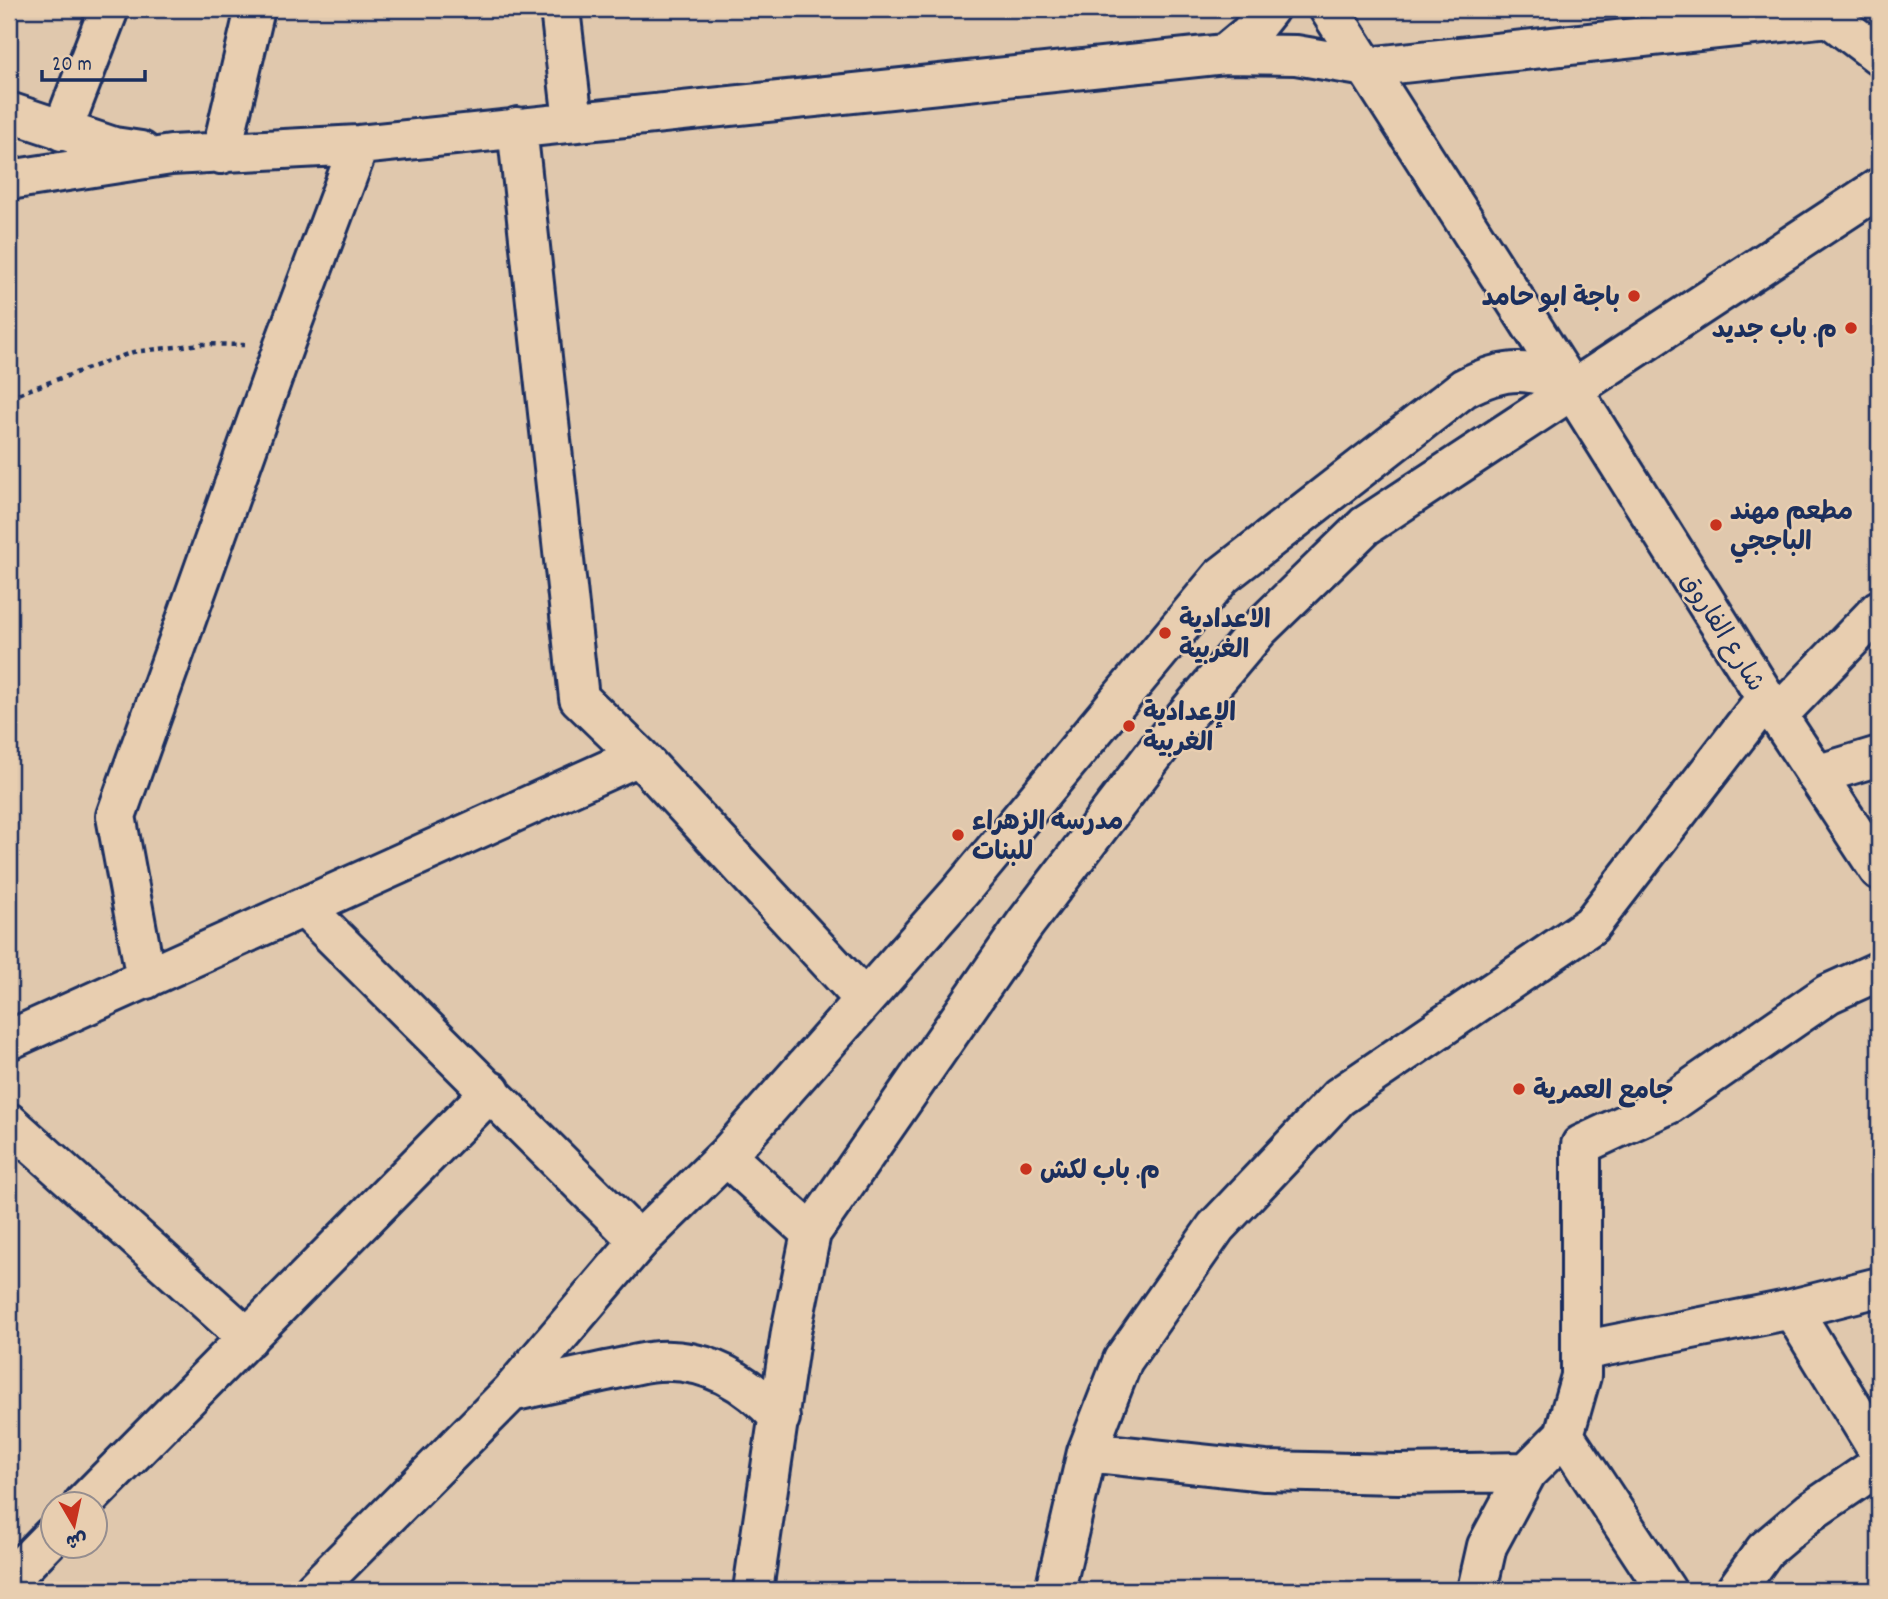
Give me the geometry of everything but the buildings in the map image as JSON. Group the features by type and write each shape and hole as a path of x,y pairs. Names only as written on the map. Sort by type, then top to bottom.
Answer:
{"street":[{"path":"221,154 255,9"},
{"path":"560,9 573,121"},
{"path":"1225,54 1249,34 1269,9"},
{"name":"شارع الفاروق","path":"1329,9 1771,707 1879,870"},
{"path":"62,131 105,10"},
{"path":"9,180 171,155 359,145 1225,54 1296,55 1366,67 1825,13 1879,55"},
{"path":"9,112 114,147 171,155"},
{"path":"517,127 579,698 639,756 864,999"},
{"path":"146,978 116,816 284,345 359,145"},
{"path":"760,1589 791,1332 811,1233 1025,924 1163,743 1258,630 1365,526 1879,188"},
{"path":"314,1590 511,1392 639,1241 726,1156 959,893 1222,576 1464,388 1501,373 1521,371 1556,380 1572,389"},
{"path":"1055,1590 1087,1452 1123,1360 1216,1227 1339,1097 1591,925 1771,707 1879,610"},
{"path":"9,1040 639,756"},
{"path":"1816,775 1879,756"},
{"path":"304,907 639,1241"},
{"path":"1477,1590 1487,1546 1527,1472 1564,1435 1581,1376 1581,1145 1669,1104 1828,994 1879,971"},
{"path":"97,1490 491,1091"},
{"path":"9,1123 248,1338"},
{"path":"726,1156 811,1233"},
{"path":"1581,1352 1792,1309 1879,1287"},
{"path":"1792,1309 1879,1452"},
{"path":"511,1392 657,1361 685,1362 713,1368 738,1380 761,1397 780,1418"},
{"path":"1564,1435 1666,1590"},
{"path":"1087,1452 1265,1471 1398,1474 1527,1472"},
{"path":"1736,1590 1765,1550 1810,1512 1879,1465"},
{"path":"9,1580 38,1550"}],"path":[{"path":"9,397 133,352 201,344 284,345"}],"place":[{"name":"باجة ابو حامد","path":"1634,296"},
{"name":"م. باب جديد","path":"1851,328"},
{"name":"مطعم مهند الباججي","path":"1716,525"},
{"name":"الاعدادية الغربية","path":"1165,633"},
{"name":"الإعدادية الغربية","path":"1129,726"},
{"name":"مدرسه الزهراء للبنات","path":"958,835"},
{"name":"جامع العمرية","path":"1519,1089"},
{"name":"م. باب لكش","path":"1026,1169"}]}
